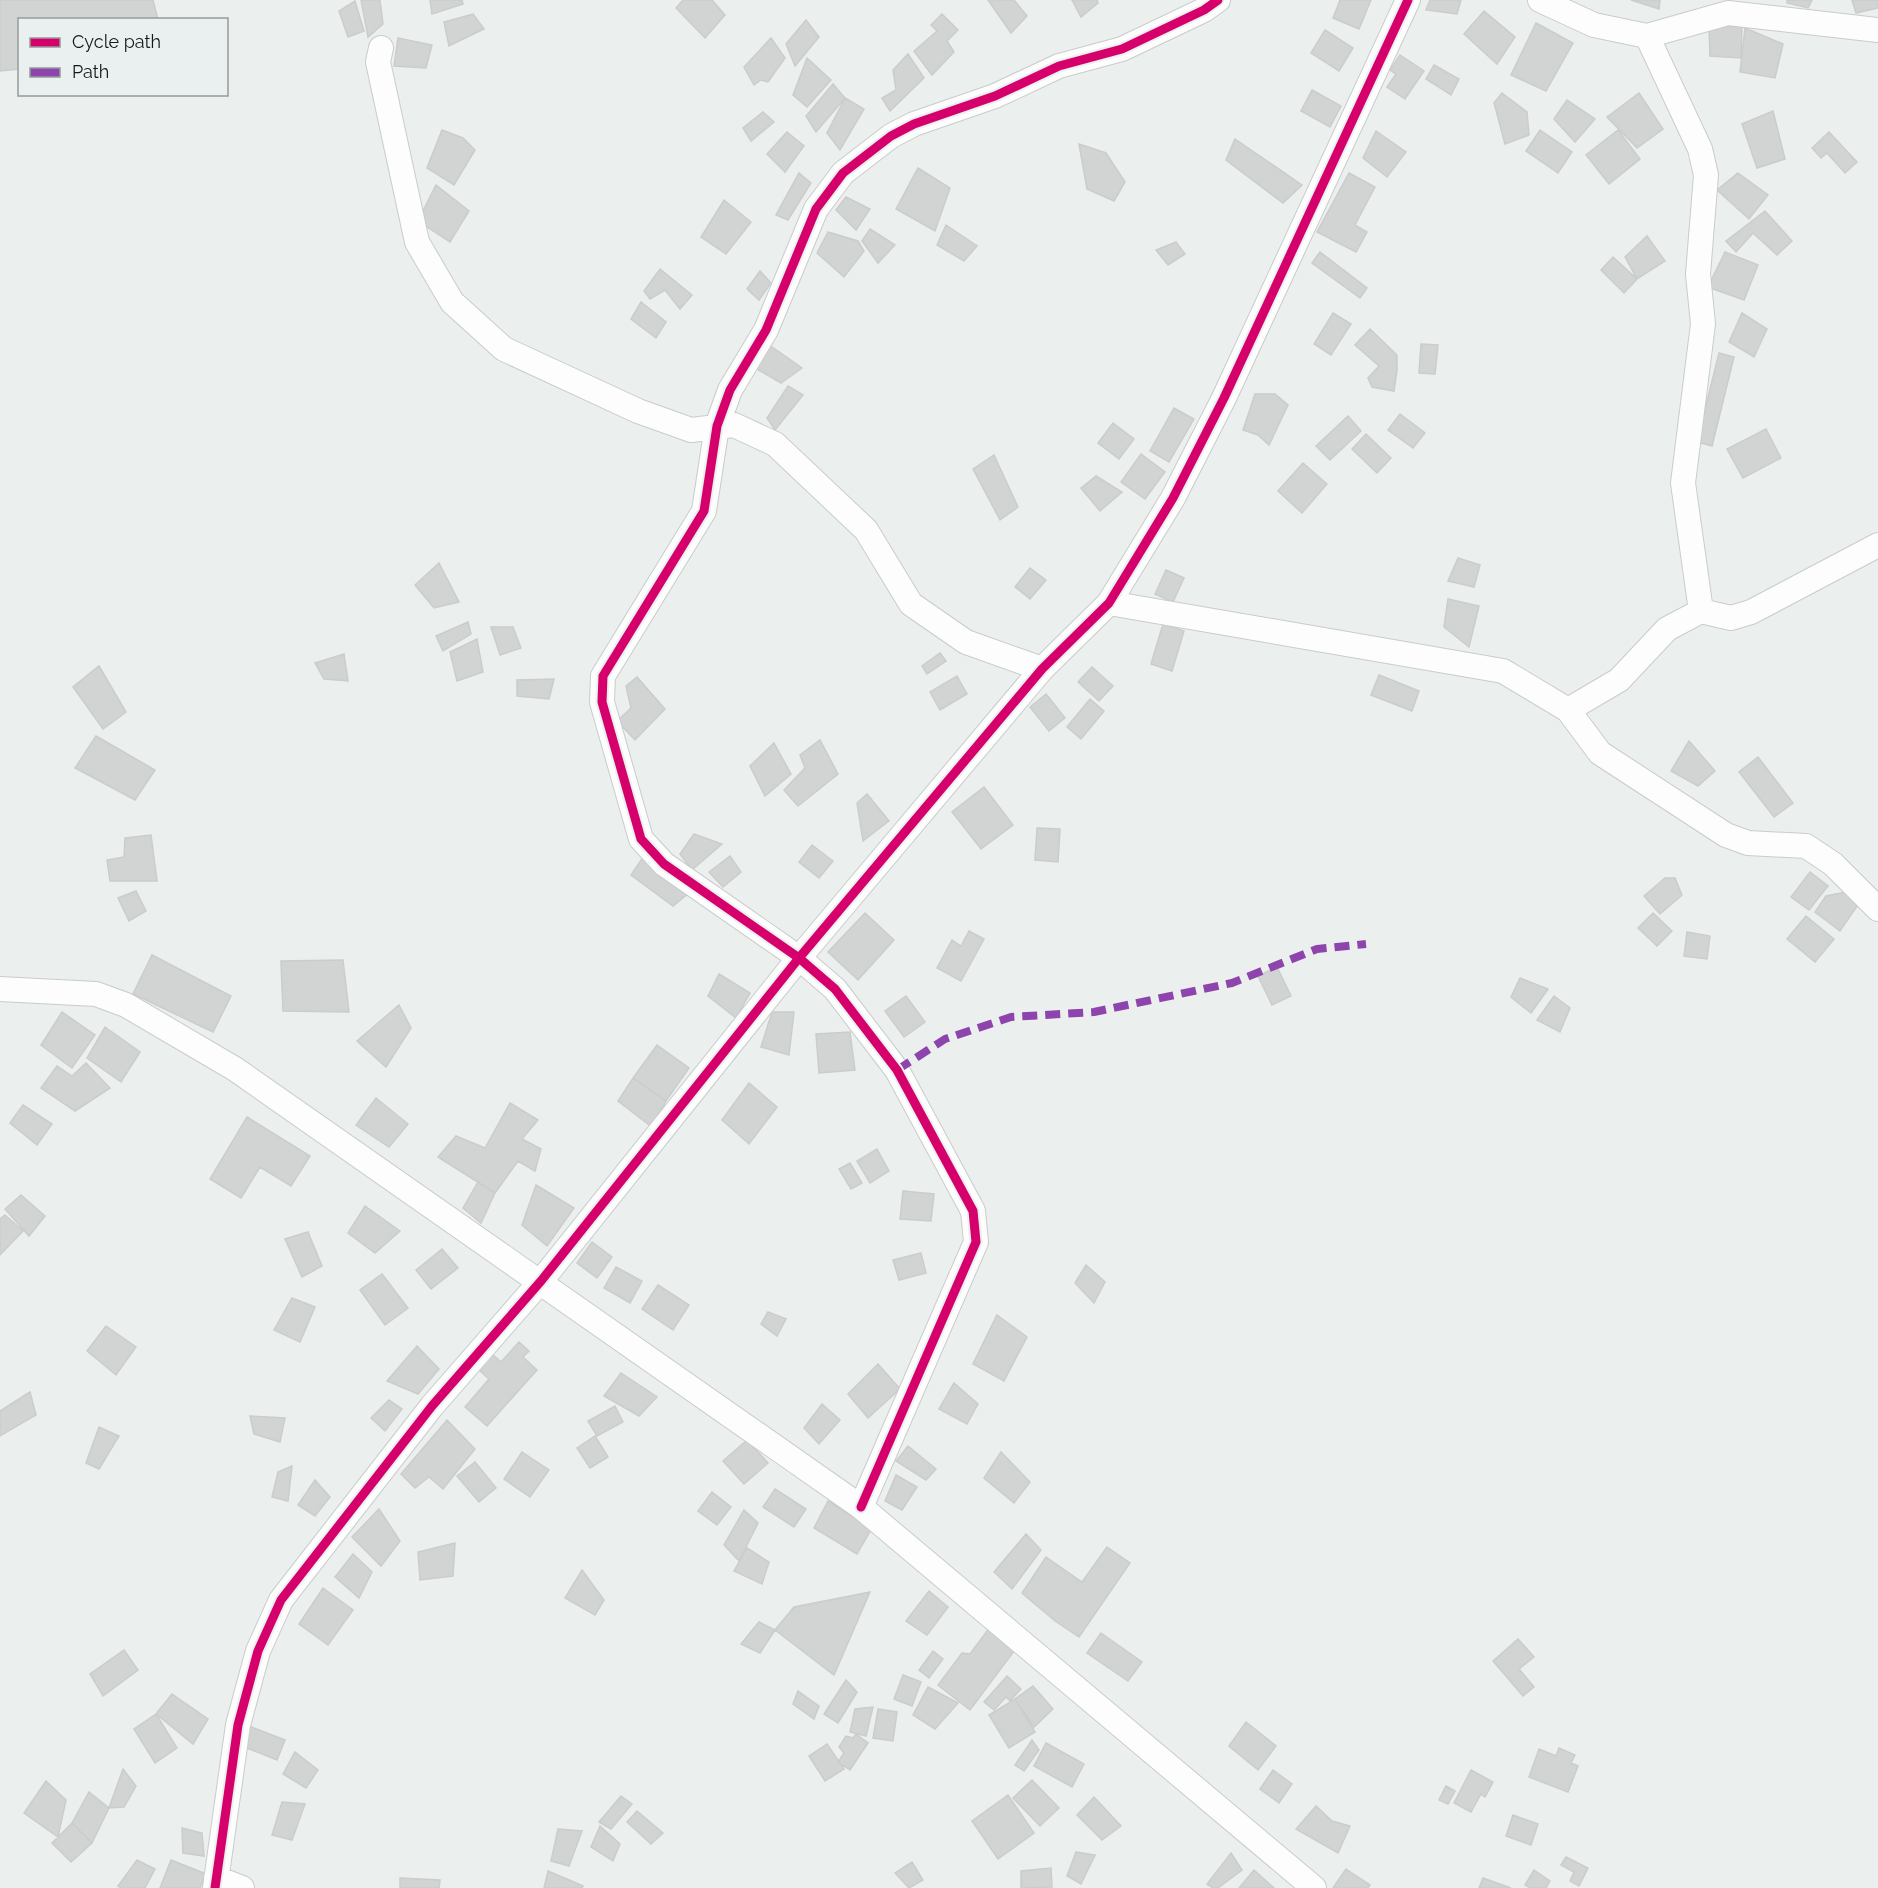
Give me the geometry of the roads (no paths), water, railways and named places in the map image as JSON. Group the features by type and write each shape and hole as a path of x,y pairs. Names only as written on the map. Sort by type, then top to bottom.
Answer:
{"street":[{"path":"861,1507 976,1242 974,1211 897,1070 835,989 799,958 664,864 640,839 602,702 603,676 704,511 717,426 730,390 766,330 816,209 843,173 891,136 914,124 995,96 1059,66 1122,49 1204,10 1218,0"},
{"path":"242,1888 216,1883 237,1725 258,1651 281,1600 432,1406 541,1281 799,958 1042,669 1110,603 1173,498 1224,398 1408,0"},
{"path":"1540,0 1594,25 1647,36 1728,13 1878,30"},
{"path":"1647,36 1700,149 1706,175 1698,274 1703,324 1683,483 1701,611"},
{"path":"381,48 378,62 417,242 452,302 504,349 638,411 691,430 734,424 775,444 866,530 910,603 966,642 1042,669"},
{"path":"1568,710 1619,680 1667,629 1701,611 1731,618 1751,612 1878,545"},
{"path":"1110,603 1503,671 1568,710 1600,753 1726,835 1748,843 1806,846 1833,864 1878,909"},
{"path":"0,989 96,994 126,1005 235,1069 861,1507 1314,1888"}]}
